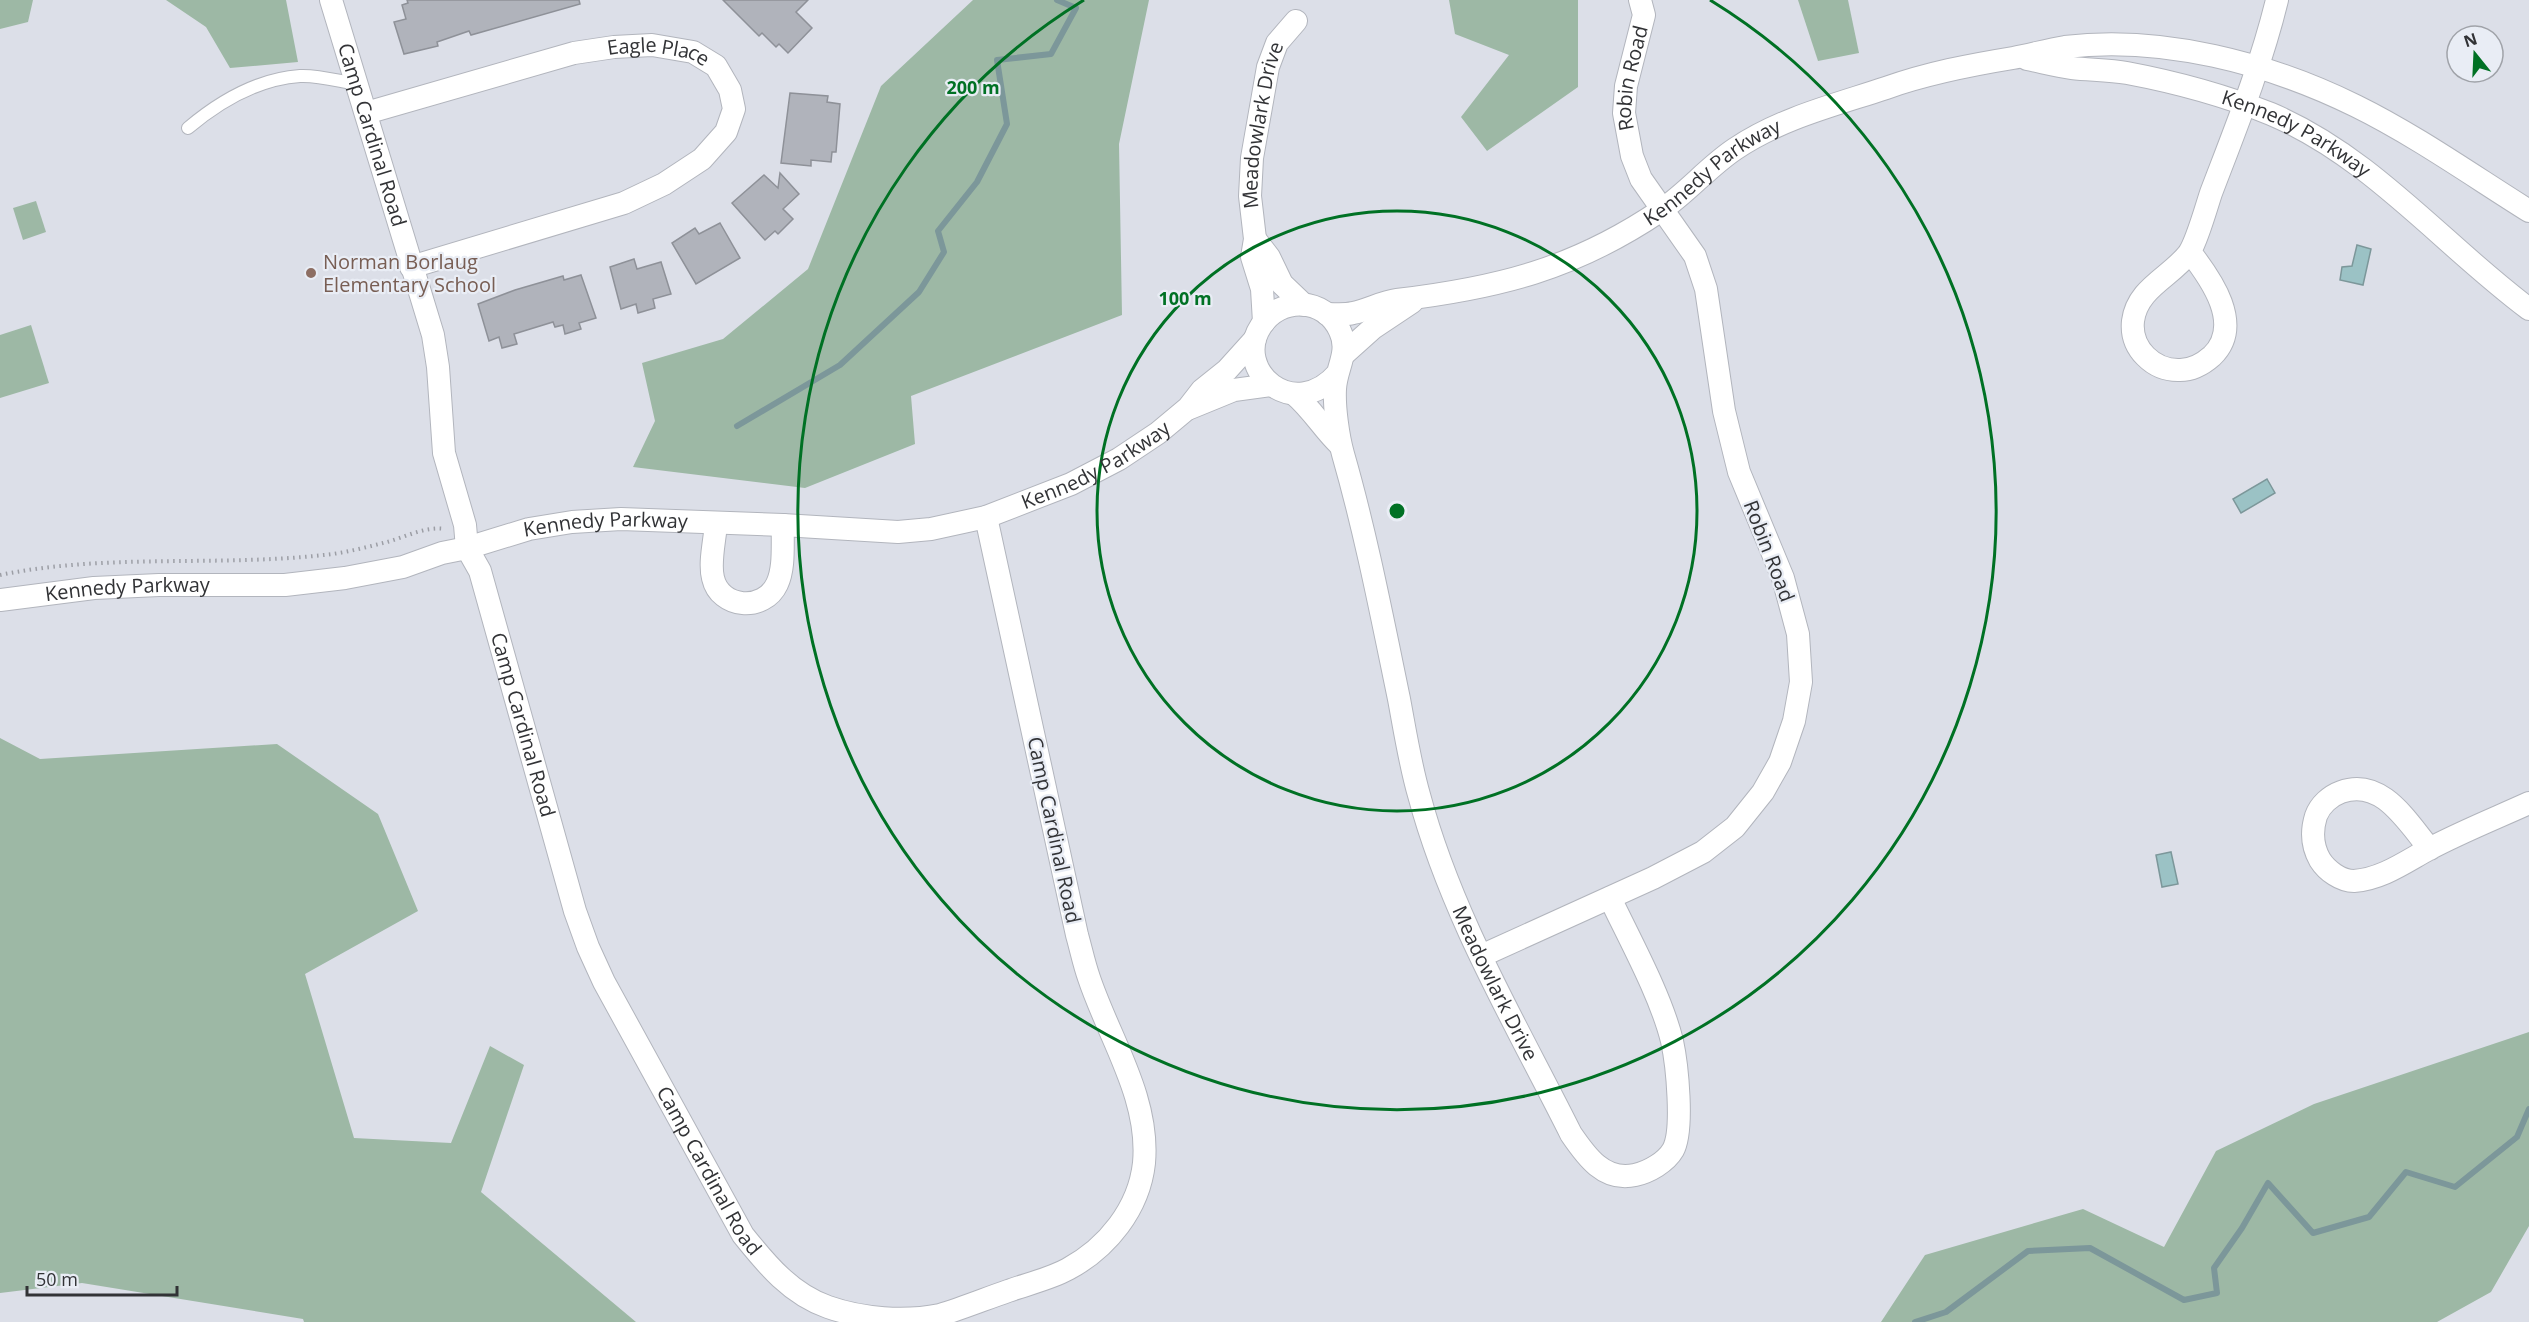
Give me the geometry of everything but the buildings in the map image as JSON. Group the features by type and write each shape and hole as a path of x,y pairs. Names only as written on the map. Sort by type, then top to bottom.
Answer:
{"street":[{"name":"Camp Cardinal Road","path":"331,0 433,335 438,366 440,428 444,453 465,525 467,548 480,571 575,911 588,947 604,982 743,1235 768,1266 795,1290 827,1307 866,1318 905,1319 938,1316 1067,1270 1098,1249 1122,1222 1137,1192 1143,1165 1144,1133 1139,1106 1088,977 1077,935 986,517"},
{"name":"Robin Road","path":"1481,956 1610,898 1703,852 1735,827 1763,792 1780,762 1794,721 1801,682 1798,634 1783,578 1739,472 1724,411 1706,289 1695,256 1641,179 1632,156 1624,113 1626,86 1644,15 1640,0"},
{"path":"2190,252 2202,268 2225,309 2225,334 2218,350 2204,364 2183,370 2164,370 2148,359 2136,343 2133,322 2138,304 2149,289 2190,252 2244,105 2277,0"},
{"name":"Meadowlark Drive","path":"1259,330 1262,289 1252,257 1255,239 1250,196 1252,158 1268,67 1277,43 1296,21"},
{"name":"Eagle Place","path":"366,113 574,53 614,47 652,45 693,52 716,66 730,90 734,110 726,132 702,159 664,184 624,203 411,267"},
{"name":"Kennedy Parkway","path":"1327,314 1352,314 1395,300 1416,300 1494,286 1536,274 1584,255 1663,210 1735,149 1800,115 1920,76 2065,47 2122,45 2195,52 2256,66 2359,107 2529,211"},
{"name":"Kennedy Parkway","path":"2017,57 2070,68 2125,73 2182,86 2272,115 2356,164 2406,202 2458,250 2529,309"},
{"name":"Meadowlark Drive","path":"1255,239 1269,257 1282,284 1304,305"},
{"name":"Kennedy Parkway","path":"1341,363 1373,328 1416,300"},
{"path":"1304,305 1323,310 1327,314 1341,332 1341,363 1329,383 1317,391 1294,394 1285,393 1271,385 1261,374 1255,359 1259,330 1281,307 1304,305"},
{"name":"Kennedy Parkway","path":"0,600 93,588 159,585 285,585 345,578 403,567 442,552 467,548 529,529 572,522 621,519 898,532 931,529 986,517 1071,484 1119,459 1158,433 1188,408 1202,390 1227,370 1259,330"},
{"name":"Meadowlark Drive","path":"1341,363 1335,387 1340,445 1361,518 1419,795 1456,902 1571,1134 1589,1160 1609,1174 1634,1176 1655,1167 1672,1151 1679,1128 1672,1041 1652,989 1610,898"},
{"name":"Kennedy Parkway","path":"1188,408 1244,387 1271,385"},
{"name":"Meadowlark Drive","path":"1294,394 1306,404 1330,436 1340,445"},
{"path":"716,523 713,579 719,591 739,604 753,604 766,598 776,585 780,571 783,525"},
{"path":"2430,849 2387,798 2368,790 2350,788 2333,795 2319,809 2313,827 2313,845 2322,862 2334,875 2351,881 2371,878 2398,867 2430,849 2529,803"}],"lane":[{"path":"189,128 214,106 263,82 302,76 356,84"}],"path":[{"path":"0,575 101,562 228,560 326,555 386,542 435,527 450,529 465,525"}],"shaded area":[{"path":"0,0 33,0 28,22 0,29"},
{"path":"166,0 286,0 298,62 230,68 206,27"},
{"path":"973,0 1149,0 1119,144 1122,315 911,396 915,444 805,488 633,467 655,421 642,363 723,339 808,269 881,86"},
{"path":"1449,0 1578,0 1578,87 1487,151 1461,117 1509,55 1455,34"},
{"path":"1798,0 1848,0 1859,53 1818,61"},
{"path":"36,201 46,232 23,240 13,208"},
{"path":"2357,245 2371,249 2363,285 2340,280 2342,267 2352,266"},
{"path":"31,325 49,383 0,398 0,335"},
{"path":"2267,479 2275,493 2241,513 2233,499"},
{"path":"0,738 40,759 277,744 378,814 418,911 305,974 354,1138 451,1143 490,1046 524,1065 481,1192 636,1322 304,1322 303,1319 82,1283 0,1293"},
{"path":"2171,852 2178,884 2162,887 2156,855"},
{"path":"2529,1032 2529,1226 2491,1292 2437,1322 1881,1322 1925,1255 2083,1209 2164,1247 2216,1151 2314,1104"}],"waterway":[{"path":"737,426 840,365 919,292 944,252 938,231 977,182 1007,124 997,60 1051,54 1076,8 1057,0"},
{"path":"1915,1322 1946,1312 2028,1251 2090,1248 2184,1300 2217,1293 2214,1268 2242,1228 2268,1183 2313,1233 2369,1217 2406,1172 2455,1187 2517,1137 2529,1109"}],"place":[{"name":"Norman Borlaug Elementary School","path":"311,273"}]}
